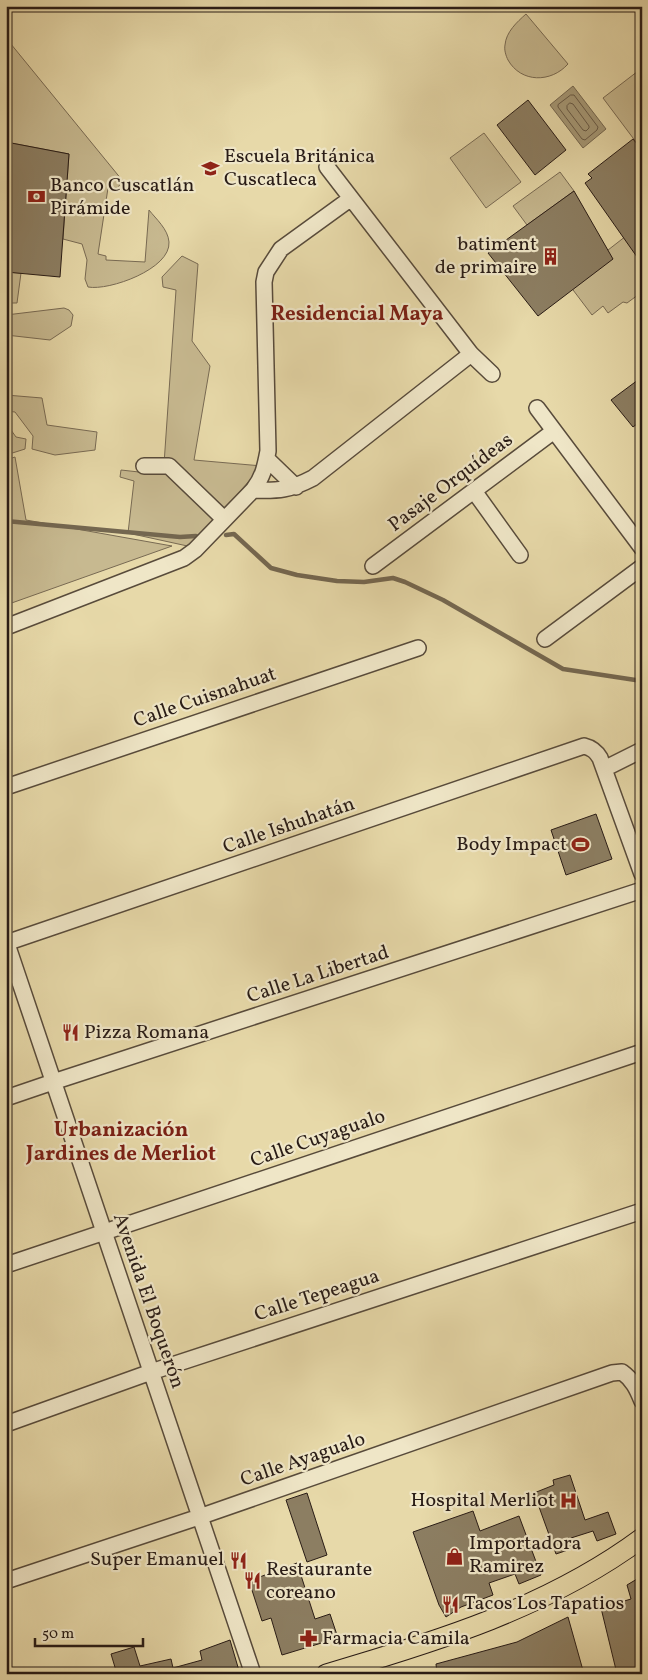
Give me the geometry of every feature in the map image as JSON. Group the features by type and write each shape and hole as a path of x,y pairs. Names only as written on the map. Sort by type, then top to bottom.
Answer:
{"main road":[{"path":"326,1674 382,1658 466,1630 536,1600 582,1576 623,1552 642,1538"}],"street":[{"path":"327,167 471,354 492,374"},
{"path":"6,627 184,558 195,550 253,490 265,471 268,451 264,282 266,272 281,249 350,199"},
{"path":"253,490 276,491 296,487 313,478 471,354"},
{"path":"537,408 642,548"},
{"name":"Pasaje Orquídeas","path":"373,566 554,431"},
{"path":"266,459 296,487"},
{"path":"144,466 169,466 224,520"},
{"path":"474,491 520,555"},
{"path":"545,639 642,567"},
{"name":"Calle Cuisnahuat","path":"6,787 418,648"},
{"name":"Calle Ishuhatán","path":"6,942 584,746 597,752 604,769"},
{"path":"642,750 604,769 642,874"},
{"name":"Calle La Libertad","path":"6,1098 642,890"},
{"name":"Avenida El Boquerón","path":"6,942 253,1674"},
{"name":"Calle Cuyagualo","path":"6,1265 642,1052"},
{"name":"Calle Tepeagua","path":"6,1424 151,1372 642,1211"},
{"name":"Calle Ayagualo","path":"6,1582 612,1373 622,1372 629,1377 635,1384 642,1401"}],"shaded area":[{"path":"526,14 568,64 553,75 536,78 528,76 514,68 507,58 505,47 507,36"},
{"path":"6,38 122,180 118,188 108,188 98,254 106,256 106,260 145,262 149,210 164,229 169,242 167,252 150,269 123,282 88,287 85,279 87,260 82,244 63,239 69,154 6,142"},
{"path":"642,68 642,150 603,98"},
{"path":"484,133 521,182 486,208 450,158"},
{"path":"560,172 574,191 527,225 513,206"},
{"path":"626,236 642,256 642,292 608,313 603,306 592,315 567,282"},
{"path":"182,256 198,264 192,341 210,366 194,460 262,466 192,547 128,533 134,481 120,477 121,470 148,473 164,464 176,290 163,287 162,277"},
{"path":"6,272 21,273 17,303 6,303"},
{"path":"64,308 73,315 71,326 50,340 6,335 6,315"},
{"path":"6,395 42,398 47,425 97,432 95,450 55,455 32,449 33,436 15,412 6,411"},
{"path":"6,423 16,437 26,439 25,449 6,455"},
{"path":"15,457 26,520 172,546 6,605 6,460"}],"water":[{"path":"573,86 606,129 583,148 550,105"}],"building":[{"path":"528,100 566,150 535,175 497,125"},
{"path":"633,139 642,150 642,264 585,183 592,178 588,174"},
{"name":"Banco Cuscatlán Pirámide","path":"6,142 69,154 60,277 6,272"},
{"name":"batiment de primaire","path":"574,191 613,259 538,316 488,253"},
{"path":"642,377 642,420 633,427 611,400"},
{"name":"Body Impact","path":"596,814 612,859 566,875 551,830"},
{"path":"570,1475 585,1520 608,1512 616,1534 597,1541 593,1531 571,1538 574,1548 556,1554 534,1493 554,1485 553,1480"},
{"path":"307,1493 327,1555 307,1562 286,1500"},
{"name":"Importadora Ramirez","path":"473,1511 480,1531 519,1516 541,1575 519,1584 515,1574 489,1583 493,1595 461,1607 446,1617 439,1605 413,1532"},
{"path":"297,1563 315,1619 330,1614 338,1638 282,1655 271,1618 262,1621 249,1581"},
{"path":"642,1576 642,1625 639,1626 637,1622 642,1639 642,1674 617,1674 601,1608 631,1599 627,1585"},
{"path":"568,1617 584,1674 437,1674 436,1664 517,1642"},
{"path":"230,1640 240,1674 117,1674 111,1654 134,1647 140,1666 171,1659 173,1668 202,1660 200,1651"}],"waterway":[{"path":"6,521 180,537 196,536"},
{"path":"226,535 234,534 271,568 297,575 337,581 364,582 393,578 443,600 563,669 642,681"}],"place":[{"name":"Escuela Británica Cuscatleca","path":"210,169"},
{"name":"Banco Cuscatlán Pirámide","path":"36,197"},
{"name":"batiment de primaire","path":"551,256"},
{"name":"Body Impact","path":"581,845"},
{"name":"Pizza Romana","path":"70,1033"},
{"name":"Hospital Merliot","path":"569,1501"},
{"name":"Importadora Ramirez","path":"455,1556"},
{"name":"Super Emanuel","path":"238,1560"},
{"name":"Restaurante coreano","path":"252,1581"},
{"name":"Tacos Los Tapatios","path":"450,1604"},
{"name":"Farmacia Camila","path":"308,1639"}],"district":[{"name":"Residencial Maya","path":"357,314"},
{"name":"Urbanización Jardines de Merliot","path":"121,1142"}]}
